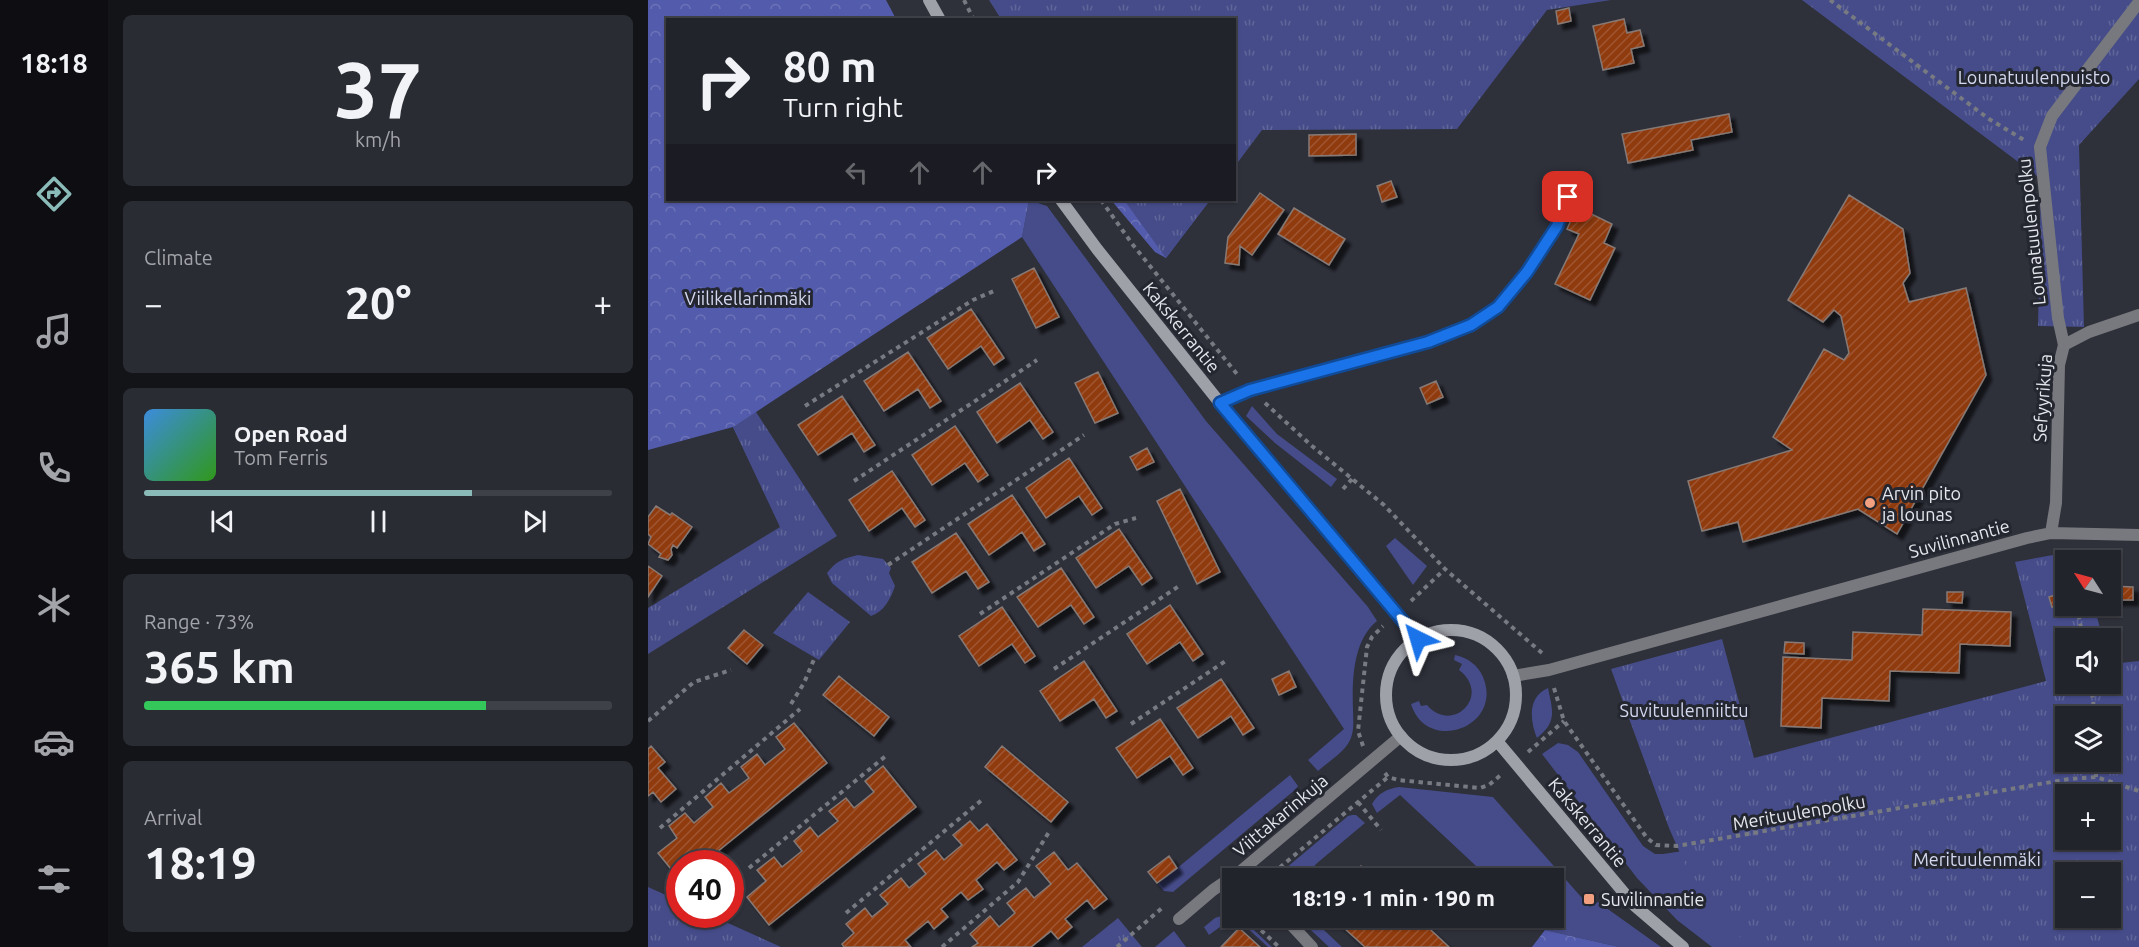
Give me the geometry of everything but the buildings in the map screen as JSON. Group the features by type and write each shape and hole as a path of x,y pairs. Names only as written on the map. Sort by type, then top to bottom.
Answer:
{"street":[{"path":"929,0 939,18"},
{"name":"Lounatuulenpolku","path":"2064,345 2058,318 2040,147 2052,116 2139,2"},
{"path":"1220,403 1250,390 1428,342 1471,325 1498,307 1527,272 1557,226 1568,197"},
{"name":"Kakskerrantie","path":"1062,201 1097,249 1220,403 1418,639"},
{"name":"Sefyyrikuja","path":"2051,533 2056,503 2059,365 2064,345 2089,332 2139,315"},
{"name":"Suvilinnantie","path":"1513,676 1549,670 2006,543 2051,533 2139,535"},
{"path":"1463,631 1478,635 1502,655 1513,676 1516,699 1507,729 1497,741 1477,754 1454,760 1438,759 1424,754 1401,736 1391,720 1386,690 1396,660 1406,648 1432,632 1463,631"},
{"name":"Viittakarinkuja","path":"1253,868 1401,736"},
{"name":"Kakskerrantie","path":"1497,741 1635,906 1683,947"},
{"name":"Viittakarinkuja","path":"1179,918 1213,890 1222,886"},
{"path":"1294,928 1312,947"}],"path":[{"path":"964,0 973,18"},
{"path":"1830,0 1989,119 2018,137 2040,147"},
{"path":"1102,201 1133,245 1250,390 1312,446 1384,505 1445,569 1537,647 1546,658"},
{"path":"806,406 973,300 994,291"},
{"path":"854,481 1037,360"},
{"path":"888,565 1084,435"},
{"path":"1343,489 1352,479"},
{"path":"980,614 1115,524 1136,518"},
{"path":"1417,595 1445,569"},
{"path":"1054,669 1179,586"},
{"path":"1365,748 1360,743 1358,731 1367,646 1380,628"},
{"path":"791,704 804,683 815,657"},
{"path":"1131,724 1227,660"},
{"path":"648,722 694,682 731,669"},
{"name":"Merituulenpolku","path":"1552,681 1564,721 1647,838 1656,845 1677,846 2069,779 2096,777 2139,791"},
{"path":"660,828 800,709"},
{"path":"1536,745 1564,721"},
{"path":"749,868 887,755"},
{"path":"1383,771 1388,777 1398,780 1480,788 1496,779"},
{"path":"2096,772 2096,777"},
{"path":"1279,868 1388,777"},
{"path":"846,913 982,799"},
{"path":"1358,802 1382,830"},
{"path":"942,947 1018,882 1049,832"},
{"path":"1259,928 1280,947"},
{"path":"1117,947 1131,934"}],"green space":[{"name":"Viilikellarinmäki","path":"648,0 886,0 895,18 666,18 666,201 1029,201 1022,237 756,412 781,527 733,427 648,450"},
{"path":"989,0 1611,0 1547,10 1457,129 1262,130 1236,165 1236,18 1000,18"},
{"name":"Lounatuulenpuisto","path":"1802,0 2139,0 2139,79 2079,145 2084,327 2038,326 2041,179"},
{"path":"1029,201 1047,206 1206,421 1368,607 1377,621 1363,639 1356,661 1351,738 1343,750 1318,771 1308,760 1344,729 1022,237"},
{"path":"1112,201 1209,201 1166,258 1155,252"},
{"path":"1125,201 1209,201 1166,258"},
{"path":"1252,406 1277,434 1337,479 1331,487 1275,443 1246,416"},
{"path":"756,412 837,536 648,654 648,608 780,527 733,427"},
{"path":"1395,538 1427,566 1413,585 1386,546"},
{"path":"858,555 883,559 891,568 889,573 895,586 883,608 871,616 832,583 827,573 841,561"},
{"path":"2055,555 2055,616 2097,616 2100,628 2055,628 2055,694 2121,694 2121,663 2139,661 2139,947 1748,947 1687,869 1669,828 1611,669 1722,639 1754,758 2046,681 2015,562"},
{"path":"808,592 850,622 819,660 773,633"},
{"path":"1455,655 1472,663 1481,673 1487,695 1483,709 1474,721 1461,728 1446,731 1432,728 1420,720 1411,704 1419,701 1421,706 1427,705 1437,713 1448,716 1457,714 1470,700 1472,690 1468,680 1459,670 1462,664 1454,660"},
{"path":"1548,688 1551,721 1537,738 1532,717 1533,703 1541,692"},
{"path":"1558,743 1568,745 1578,752 1643,846 1655,854 1756,840 1770,947 1712,947 1677,920 1637,878 1542,754"},
{"path":"1290,775 1298,786 1296,789 1173,892 1164,891 1158,884"},
{"path":"1399,787 1493,797 1556,868 1478,868 1400,795 1377,813 1372,804 1380,794"},
{"path":"1356,815 1365,823 1313,868 1286,868 1348,816"},
{"path":"1564,878 1590,907 1598,902 1661,947 1619,947 1543,928 1564,928"},
{"path":"648,887 666,895 666,928 739,928 781,947 648,947"},
{"path":"1222,916 1222,925 1209,935 1204,927"},
{"path":"1118,918 1142,947 1082,947"},
{"path":"1247,928 1252,928 1272,947 1268,947"},
{"path":"1309,928 1322,928 1342,947 1329,947"},
{"path":"1545,930 1619,947 1532,947"},
{"path":"1174,931 1186,947 1155,947"}],"place":[{"name":"Arvin pito ja lounas","path":"1870,503"},
{"name":"Suvilinnantie","path":"1589,899"}],"route":[{"path":"1418,639 1220,403 1250,390 1428,342 1471,325 1498,307 1527,272 1557,226 1568,197"}],"park label":[{"name":"Suvituulenniittu","path":"1684,710"},
{"name":"Merituulenmäki","path":"1977,859"}]}
